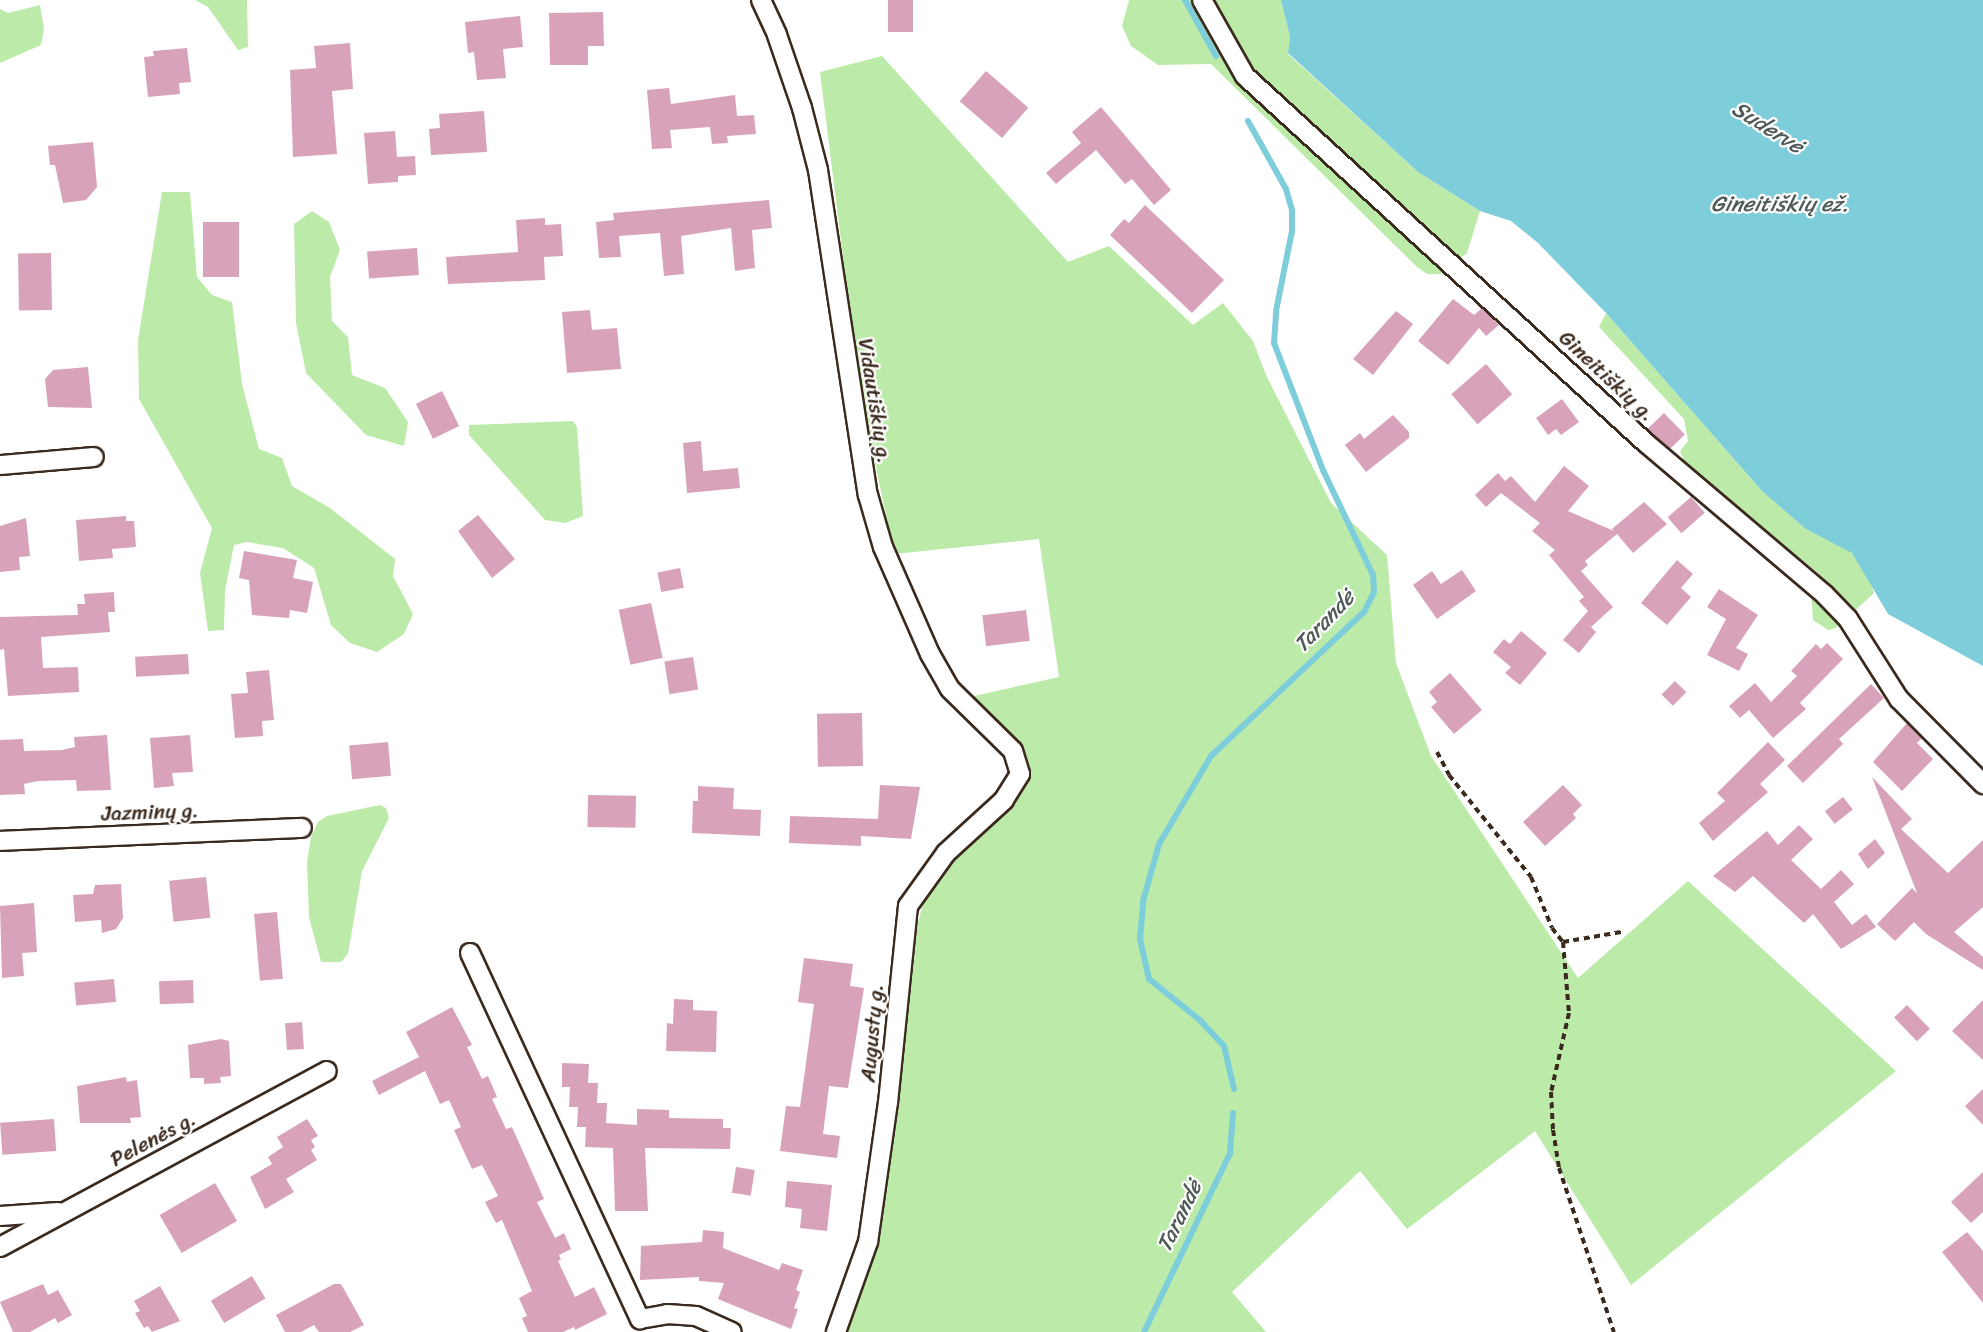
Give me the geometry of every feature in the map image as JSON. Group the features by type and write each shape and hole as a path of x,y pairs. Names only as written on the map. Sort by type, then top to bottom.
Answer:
{"street":[{"name":"Vidautiškių g.","path":"760,0 777,34 802,108 818,170 868,495 883,547 930,654 950,689 1013,751 1020,774"},
{"name":"Gineitiškių g.","path":"1202,0 1245,76 1646,443 1825,595 1848,619 1899,699 1983,784"},
{"path":"0,465 94,457"},
{"name":"Augustų g.","path":"836,1332 868,1242 888,1102 908,906 946,853 1004,800 1020,774"},
{"name":"Jazminų g.","path":"0,841 302,828"},
{"path":"470,952 640,1319 667,1314 696,1316 732,1332"},
{"name":"Pelenės g.","path":"0,1247 327,1071"},
{"path":"0,1216 66,1211"}],"path":[{"path":"1437,752 1449,775 1531,877 1552,928 1563,942 1569,1013 1551,1092 1553,1130 1572,1212 1614,1332"},
{"path":"1563,942 1621,932"}],"green space":[{"path":"195,0 247,0 248,47 238,50 208,7"},
{"path":"1129,0 1281,0 1290,37 1288,54 1418,172 1480,211 1467,253 1441,274 1427,274 1417,267 1211,64 1158,65 1131,46 1122,26"},
{"path":"40,5 44,29 41,45 0,63 0,9 8,13"},
{"path":"882,56 1068,262 1109,246 1193,325 1223,303 1253,341 1266,375 1331,503 1387,555 1396,663 1431,756 1578,978 1688,881 1896,1071 1631,1285 1535,1131 1407,1229 1360,1171 1232,1292 1266,1332 847,1332 878,1242 905,1038 913,942 925,896 940,875 1022,793 1028,778 965,698 1059,677 1039,539 894,554 859,385 820,72"},
{"path":"162,192 190,192 197,277 212,295 232,302 242,384 259,449 282,458 292,486 330,508 395,559 393,576 413,614 404,634 377,652 350,643 331,625 314,568 283,548 247,542 234,545 225,591 224,630 208,631 200,573 212,528 139,399 138,340"},
{"path":"312,211 329,222 340,250 330,277 332,321 348,337 352,375 385,388 408,422 404,446 366,435 306,373 296,323 294,224"},
{"path":"1606,313 1762,491 1852,553 1866,571 1874,593 1836,628 1828,630 1813,620 1811,592 1818,573 1685,463 1680,451 1688,441 1684,419 1599,327"},
{"path":"573,421 577,427 583,516 565,523 545,520 469,435 469,425"},
{"path":"380,805 386,808 389,818 362,871 348,954 341,962 321,962 309,917 307,862 311,837 318,822 327,816"}],"water":[{"name":"Gineitiškių ež.","path":"1281,0 1983,0 1983,666 1888,614 1852,553 1806,529 1762,491 1606,313 1538,243 1511,221 1480,211 1418,172 1288,53 1290,37"}],"building":[{"path":"888,0 913,0 913,32 888,32"},
{"path":"603,12 604,46 588,46 588,65 550,65 549,13"},
{"path":"520,16 523,47 503,49 506,78 477,80 474,52 468,53 465,22"},
{"path":"350,43 353,89 332,91 337,154 293,157 290,70 316,68 314,46"},
{"path":"187,48 191,82 179,83 180,94 148,97 144,57 154,56 153,51"},
{"path":"986,71 1028,108 1002,138 960,101"},
{"path":"669,88 671,104 735,95 737,116 754,115 756,134 727,136 728,143 712,144 710,127 670,130 672,148 652,149 647,90"},
{"path":"1101,107 1171,190 1154,205 1132,179 1125,184 1096,150 1056,184 1046,173 1081,143 1072,132"},
{"path":"484,111 487,152 431,155 429,129 440,128 439,114"},
{"path":"395,131 397,157 415,156 416,175 398,176 398,182 368,184 364,133"},
{"path":"93,142 97,187 86,200 63,203 55,165 50,165 48,146"},
{"path":"769,200 772,228 752,230 755,268 735,271 731,228 681,236 684,274 664,276 660,233 619,236 621,257 599,258 596,222 614,220 613,213"},
{"path":"1145,205 1224,280 1192,313 1110,235 1124,219 1129,223"},
{"path":"545,218 545,225 561,224 563,256 544,257 545,280 448,284 446,257 518,252 516,220"},
{"path":"203,222 239,222 239,277 203,277"},
{"path":"417,248 419,275 369,278 367,251"},
{"path":"51,253 52,310 19,311 18,254"},
{"path":"1453,299 1474,315 1482,308 1499,325 1486,336 1479,328 1448,365 1418,341"},
{"path":"590,310 592,330 617,328 621,369 567,373 562,312"},
{"path":"1396,311 1413,324 1373,375 1353,359"},
{"path":"1486,364 1512,394 1478,424 1451,394"},
{"path":"88,367 92,408 48,407 45,379 53,370"},
{"path":"442,391 459,426 433,439 416,404"},
{"path":"1562,399 1579,422 1561,435 1556,429 1548,435 1536,418"},
{"path":"1664,413 1685,435 1668,451 1647,429"},
{"path":"1393,415 1409,432 1409,438 1366,472 1345,445 1360,433 1364,439"},
{"path":"701,441 703,471 738,468 740,488 687,493 683,443"},
{"path":"1564,466 1589,486 1568,511 1614,531 1612,529 1644,502 1667,524 1633,553 1617,534 1585,561 1588,565 1581,571 1613,607 1591,627 1596,632 1579,653 1563,640 1588,611 1579,601 1584,597 1549,555 1555,550 1532,531 1540,523 1501,493 1486,507 1475,495 1498,473 1505,481 1511,476 1535,502"},
{"path":"1691,497 1705,513 1681,533 1668,517"},
{"path":"478,515 515,559 492,578 458,531"},
{"path":"126,516 126,521 134,521 136,547 112,549 113,558 79,561 76,520"},
{"path":"26,518 30,556 19,557 20,570 0,572 0,526"},
{"path":"244,551 297,560 293,578 313,582 307,613 290,610 289,618 252,615 249,580 239,578"},
{"path":"1677,560 1693,574 1681,588 1691,597 1667,625 1641,603"},
{"path":"680,568 684,588 661,592 657,572"},
{"path":"1462,570 1476,591 1437,619 1413,585 1432,571 1441,584"},
{"path":"1719,589 1758,615 1736,648 1748,654 1739,671 1707,655 1726,619 1707,607"},
{"path":"114,592 115,612 108,612 110,632 41,637 43,668 78,667 79,692 8,696 4,649 0,650 0,617 78,615 77,604 85,604 84,594"},
{"path":"651,603 663,658 630,665 619,610"},
{"path":"1026,610 1030,641 986,646 982,615"},
{"path":"1521,631 1547,653 1520,685 1505,673 1511,667 1493,652 1504,639 1510,644"},
{"path":"1827,643 1843,659 1800,703 1806,709 1773,738 1749,710 1740,718 1729,706 1755,683 1771,702 1797,676 1791,671 1816,644 1821,649"},
{"path":"188,654 189,674 136,677 135,657"},
{"path":"693,657 698,690 670,694 664,662"},
{"path":"269,670 274,720 262,721 263,736 235,738 231,694 248,693 246,672"},
{"path":"1450,673 1482,710 1454,734 1431,707 1437,702 1429,692"},
{"path":"1675,681 1686,692 1673,706 1662,694"},
{"path":"1871,684 1884,698 1839,739 1843,744 1803,783 1787,766"},
{"path":"862,713 863,766 818,767 817,714"},
{"path":"1907,723 1922,738 1917,743 1933,759 1902,791 1873,762"},
{"path":"107,735 111,790 77,791 76,780 38,781 24,784 25,794 0,795 0,740 23,739 24,751 62,750 75,747 74,737"},
{"path":"190,735 193,772 172,773 174,786 154,788 150,738"},
{"path":"388,742 391,776 352,779 349,745"},
{"path":"1768,742 1785,760 1760,784 1768,792 1713,841 1699,823 1725,801 1717,793"},
{"path":"1872,777 1912,819 1901,829 1948,873 1983,840 1983,907 1954,932 1983,957 1983,970 1926,934 1914,922 1895,941 1877,924 1912,888 1917,893"},
{"path":"880,785 920,787 911,839 861,836 861,846 789,843 790,816 878,819"},
{"path":"1563,785 1582,805 1573,814 1576,818 1545,846 1523,822"},
{"path":"698,786 734,788 733,809 761,810 760,836 692,833 693,801 698,801"},
{"path":"588,795 636,796 635,828 587,827"},
{"path":"1843,797 1853,810 1835,824 1825,811"},
{"path":"1799,825 1813,839 1791,860 1821,889 1841,870 1854,884 1834,902 1852,925 1866,914 1876,927 1841,949 1813,914 1804,923 1753,876 1735,892 1713,876 1767,831 1778,845"},
{"path":"1875,839 1885,853 1868,869 1858,854"},
{"path":"206,877 210,918 173,922 169,881"},
{"path":"121,884 123,918 116,929 102,933 101,920 75,922 73,895 93,894 95,885"},
{"path":"34,903 37,952 22,953 24,976 2,978 0,906"},
{"path":"277,912 283,979 260,981 254,914"},
{"path":"804,958 853,964 850,986 864,988 848,1088 829,1086 823,1134 840,1136 837,1158 780,1151 786,1106 800,1107 814,1004 798,1002"},
{"path":"114,979 116,1002 76,1005 74,982"},
{"path":"193,980 194,1003 160,1004 159,981"},
{"path":"674,999 693,1000 693,1010 717,1011 716,1052 666,1051 667,1023 673,1024"},
{"path":"1983,1000 1983,1060 1952,1031"},
{"path":"1907,1005 1930,1029 1917,1041 1894,1018"},
{"path":"452,1007 472,1045 467,1047 482,1079 488,1076 497,1097 492,1099 506,1129 512,1127 544,1199 537,1202 555,1238 564,1233 571,1249 559,1255 561,1260 558,1261 575,1297 594,1287 607,1314 575,1330 574,1327 563,1332 528,1332 522,1318 527,1316 519,1298 532,1291 502,1220 496,1223 485,1202 498,1196 482,1165 472,1169 454,1130 461,1127 449,1100 440,1104 425,1071 379,1095 372,1081 419,1057 406,1032"},
{"path":"302,1022 304,1049 287,1050 285,1023"},
{"path":"221,1039 229,1041 231,1076 220,1077 221,1083 204,1084 204,1078 190,1078 188,1045"},
{"path":"562,1063 589,1064 588,1083 598,1083 597,1103 607,1103 606,1123 637,1125 637,1109 669,1110 669,1118 723,1119 723,1128 731,1128 730,1149 645,1148 648,1211 615,1211 613,1148 585,1147 586,1127 577,1127 578,1107 569,1107 570,1087 562,1087"},
{"path":"126,1077 127,1082 137,1080 141,1117 130,1118 131,1123 80,1123 77,1086"},
{"path":"1983,1089 1983,1125 1965,1106"},
{"path":"54,1119 56,1151 2,1155 0,1123"},
{"path":"307,1119 318,1136 311,1140 315,1147 311,1150 317,1160 286,1179 294,1192 265,1209 250,1177 272,1164 268,1157 283,1147 277,1137"},
{"path":"736,1167 755,1170 751,1196 732,1193"},
{"path":"1983,1172 1983,1212 1971,1223 1951,1202"},
{"path":"787,1181 832,1185 827,1231 800,1228 802,1209 785,1207"},
{"path":"215,1183 237,1221 182,1253 160,1215"},
{"path":"703,1230 724,1232 723,1248 779,1270 782,1263 803,1270 796,1290 800,1292 794,1308 798,1309 791,1329 718,1299 724,1283 699,1281 699,1277 640,1280 641,1246 702,1242"},
{"path":"1967,1232 1983,1251 1983,1303 1942,1252"},
{"path":"252,1276 265,1298 224,1323 211,1301"},
{"path":"43,1284 48,1295 58,1290 72,1315 58,1323 55,1318 30,1332 13,1332 0,1302"},
{"path":"334,1284 341,1284 364,1325 350,1332 319,1332 314,1325 301,1332 285,1332 276,1315"},
{"path":"160,1286 180,1321 152,1332 148,1326 144,1328 135,1313 140,1311 134,1301"}],"waterway":[{"name":"Tarandė","path":"1185,0 1216,56"},
{"name":"Tarandė","path":"1234,1089 1224,1046 1201,1021 1149,979 1140,939 1143,901 1159,844 1211,756 1364,612 1374,592 1373,575 1323,470 1274,343 1276,311 1292,231 1292,210 1286,189 1248,121"},
{"name":"Tarandė","path":"1144,1332 1230,1153 1233,1113"}],"water label":[{"name":"Sudervė","path":"1768,127"}]}
